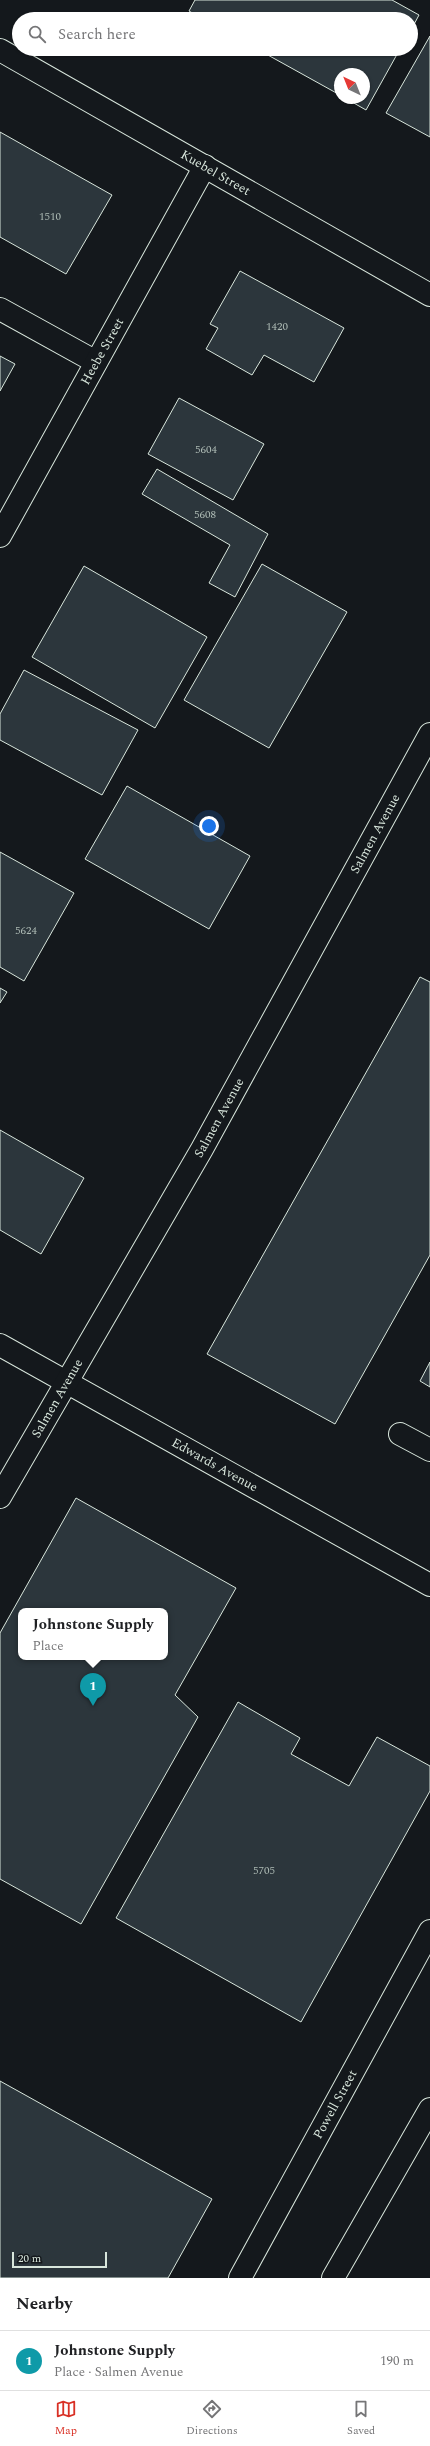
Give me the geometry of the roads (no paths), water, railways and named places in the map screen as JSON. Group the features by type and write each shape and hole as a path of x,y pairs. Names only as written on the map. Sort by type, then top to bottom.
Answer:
{"street":[{"name":"Kuebel Street","path":"0,50 430,295"},
{"name":"Heebe Street","path":"0,536 205,166"},
{"path":"0,309 96,362"},
{"name":"Salmen Avenue","path":"0,1497 202,1149 430,734"},
{"name":"Edwards Avenue","path":"0,1345 430,1585"},
{"path":"400,1434 430,1450"},
{"name":"Powell Street","path":"240,2278 430,1931"},
{"path":"333,2278 430,2109"}],"place":[{"name":"Johnstone Supply","path":"93,1706"}]}
